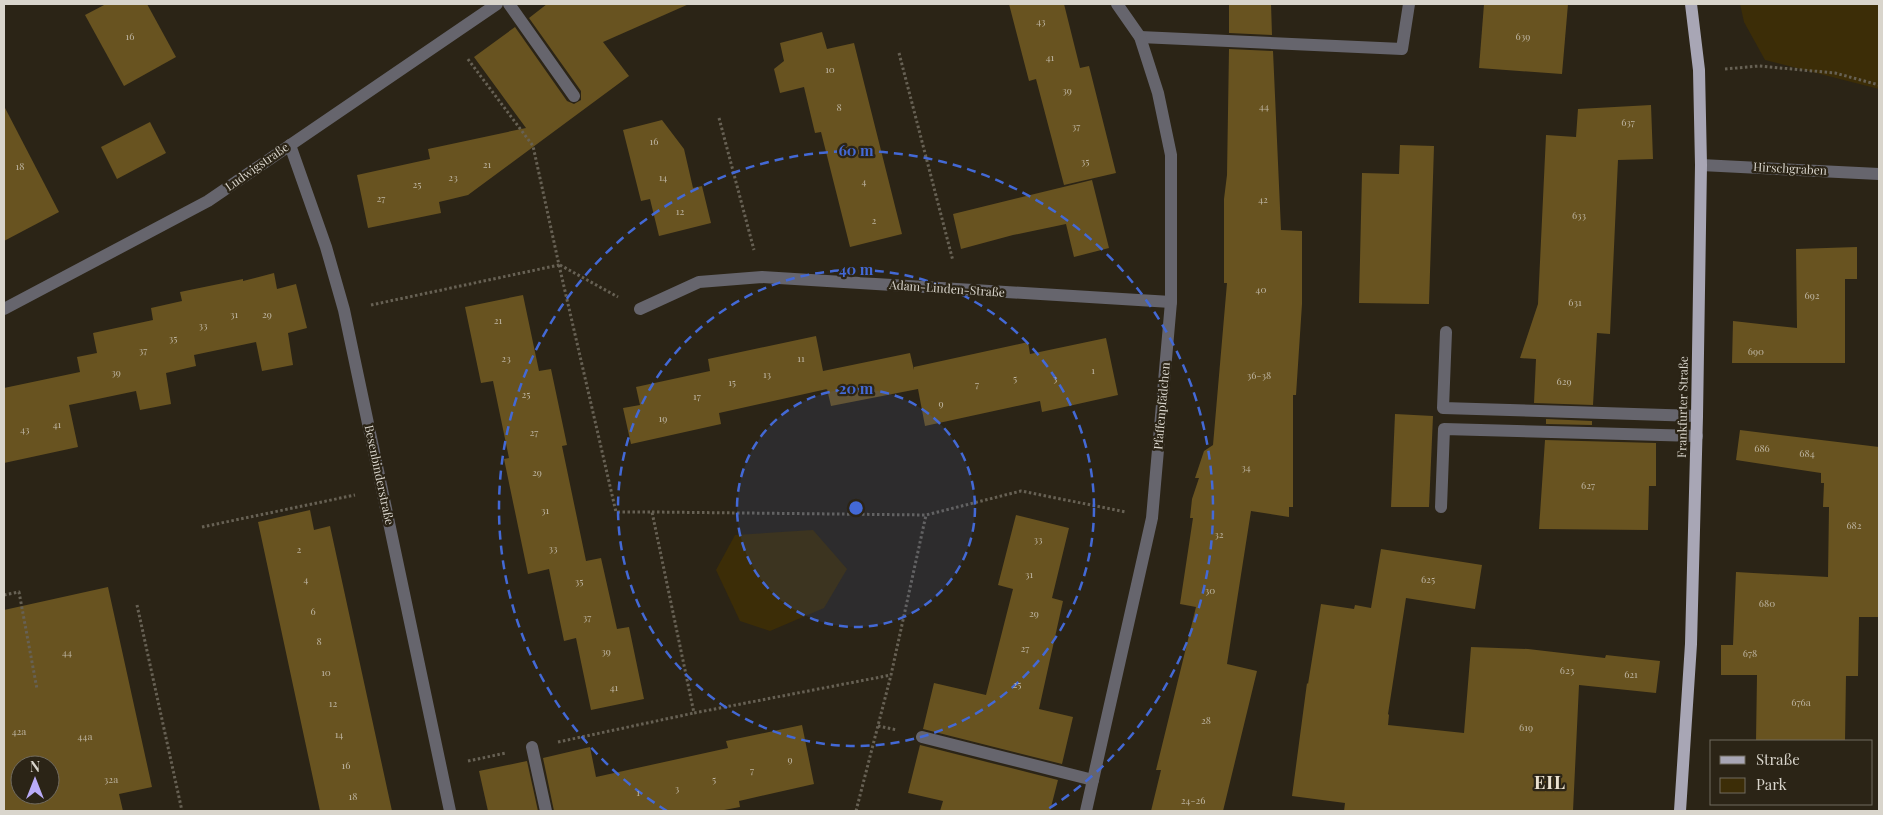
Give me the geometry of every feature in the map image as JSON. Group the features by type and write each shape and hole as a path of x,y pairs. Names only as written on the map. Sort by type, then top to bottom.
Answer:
{"main road":[{"name":"Frankfurter Straße","path":"1680,811 1691,644 1697,436 1701,165 1699,70 1691,4"}],"street":[{"name":"Ludwigstraße","path":"4,309 208,201 496,4"},
{"path":"508,4 574,96"},
{"name":"Pfaffenpfädchen","path":"1086,811 1152,518 1171,302 1172,155 1158,93 1140,37 1117,4"},
{"path":"1140,37 1402,49 1409,4"},
{"name":"Besenbinderstraße","path":"290,145 326,247 344,310 450,811"},
{"name":"Hirschgraben","path":"1701,165 1879,174"},
{"name":"Adam-Linden-Straße","path":"640,309 699,282 762,277 1171,302"},
{"path":"1446,332 1443,408 1697,416"},
{"path":"1441,507 1444,429 1697,436"},
{"path":"922,737 1093,780"},
{"path":"532,747 546,811"}],"path":[{"path":"450,35 533,146 616,512 926,515 1021,491 1152,518"},
{"path":"899,53 960,290"},
{"path":"1699,70 1759,66 1835,73 1879,85"},
{"path":"719,118 762,277"},
{"path":"344,310 559,265 640,309"},
{"path":"202,527 382,490"},
{"path":"652,512 694,713"},
{"path":"856,811 891,675 926,515"},
{"path":"4,595 19,592 37,689"},
{"path":"137,605 182,811"},
{"path":"441,767 694,713 891,675"}],"green space":[{"path":"1740,4 1879,4 1879,89 1765,60 1744,22"},
{"path":"813,530 847,569 824,608 770,631 740,621 716,570 735,535"}],"building":[{"path":"106,4 147,4 176,57 124,86 85,15"},
{"path":"547,4 689,4 603,42 629,76 468,195 439,202 441,213 368,228 357,175 430,159 428,149 526,128 474,57 515,27 567,101 574,104 581,100 581,91 529,18"},
{"path":"1009,4 1064,4 1080,68 1089,66 1116,173 1064,185 1036,79 1029,81"},
{"path":"1229,4 1271,4 1272,35 1229,33"},
{"path":"1484,4 1568,4 1562,74 1479,68"},
{"path":"822,32 827,49 854,43 902,234 850,247 821,132 815,133 804,87 780,93 774,69 784,61 780,43"},
{"path":"1229,49 1273,51 1281,230 1302,231 1302,304 1296,395 1293,395 1293,507 1289,507 1289,517 1251,511 1227,664 1257,671 1223,811 1151,811 1161,770 1156,770 1196,607 1180,604 1193,518 1190,518 1192,499 1199,478 1195,478 1204,451 1213,445 1227,283 1224,283 1224,199 1227,175"},
{"path":"1651,105 1653,159 1618,160 1610,334 1597,333 1593,405 1534,403 1536,359 1520,358 1538,304 1546,135 1576,137 1578,109"},
{"path":"4,106 59,212 4,241"},
{"path":"662,120 684,149 693,188 702,186 711,223 659,236 650,199 641,201 623,130"},
{"path":"150,122 166,153 117,179 101,147"},
{"path":"1400,145 1434,146 1429,304 1359,303 1362,173 1399,174"},
{"path":"1092,180 1109,248 1074,257 1066,224 1013,235 961,249 953,214"},
{"path":"1857,247 1857,279 1845,279 1845,363 1732,363 1733,321 1797,328 1796,249"},
{"path":"274,273 277,289 296,284 307,328 288,333 293,365 262,371 256,342 194,355 196,366 166,373 171,404 140,410 136,391 69,405 78,447 4,463 4,388 80,372 77,357 97,353 93,333 153,320 151,308 182,301 180,292 243,279 243,281"},
{"path":"523,295 539,371 551,369 567,445 562,446 586,561 601,558 617,629 629,627 644,699 591,710 576,638 564,641 549,569 528,574 504,459 509,458 493,381 481,383 465,307"},
{"path":"816,336 823,371 910,353 914,370 914,367 1028,342 1030,354 1106,338 1118,395 1042,412 1040,401 925,426 918,389 831,406 827,389 719,413 721,424 631,444 623,408 640,405 636,387 710,371 708,359"},
{"path":"1395,414 1433,416 1429,507 1391,507"},
{"path":"1546,419 1592,421 1592,425 1546,424"},
{"path":"1740,430 1879,447 1878,617 1859,617 1858,676 1846,676 1845,740 1756,740 1757,675 1721,675 1721,645 1733,645 1736,572 1828,577 1829,507 1823,507 1824,483 1821,483 1821,473 1736,460"},
{"path":"1545,440 1656,443 1656,486 1649,486 1648,530 1539,529"},
{"path":"310,510 314,530 330,526 392,811 320,811 258,522"},
{"path":"1016,515 1069,528 1052,598 1063,601 1039,709 1073,717 1062,764 923,729 934,683 986,695 1013,589 998,585"},
{"path":"1381,549 1482,565 1475,609 1406,598 1388,714 1388,725 1464,733 1471,647 1528,649 1605,658 1606,655 1660,661 1656,693 1579,685 1573,811 1344,811 1345,803 1292,796 1307,683 1321,604 1354,609 1355,605 1371,608"},
{"path":"108,587 152,787 119,794 123,811 4,811 4,610"},
{"path":"802,725 814,784 739,801 740,807 719,811 554,811 543,758 590,747 596,777 728,748 726,741"},
{"path":"920,745 1058,780 1050,811 940,811 943,801 908,793"},
{"path":"527,761 538,811 488,811 479,771"}],"district":[{"name":"EIL","path":"1550,783"}]}
